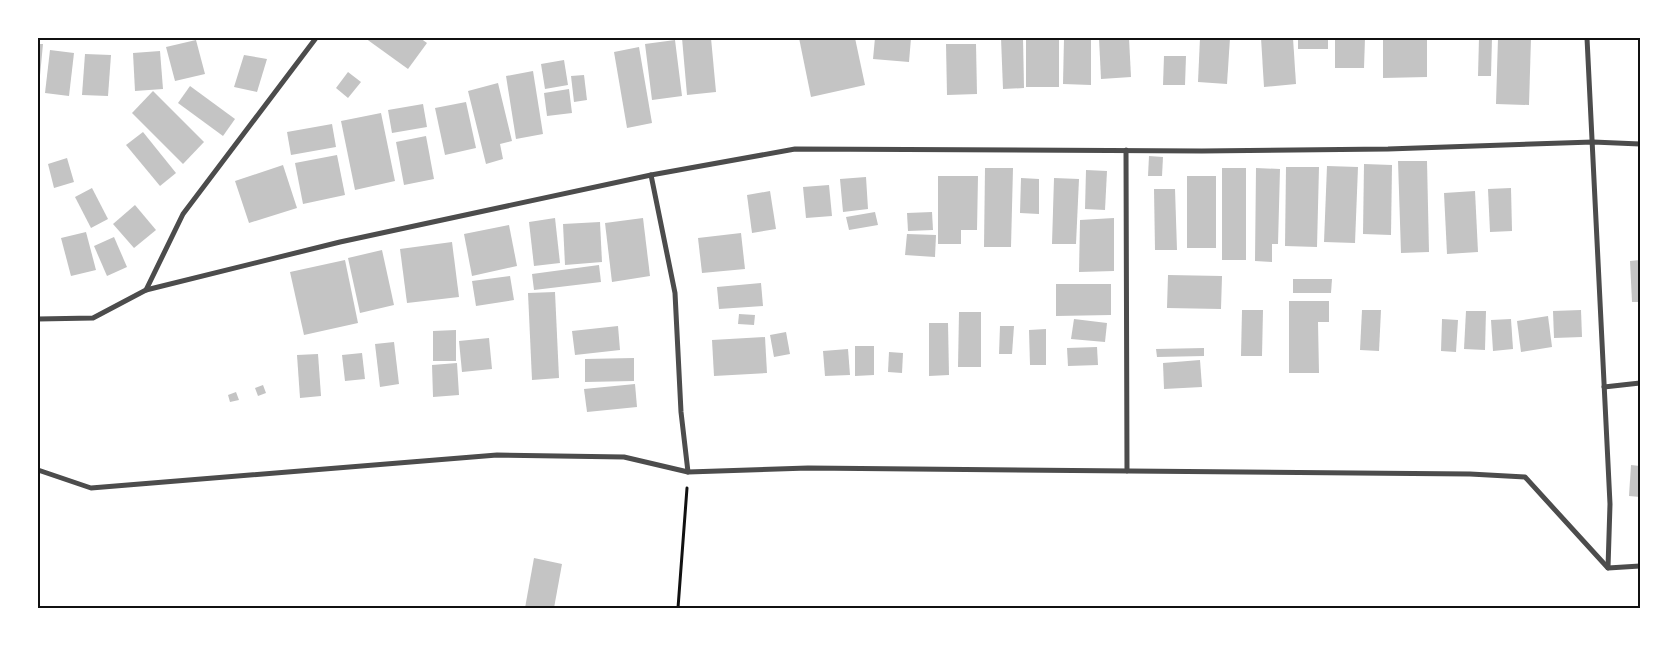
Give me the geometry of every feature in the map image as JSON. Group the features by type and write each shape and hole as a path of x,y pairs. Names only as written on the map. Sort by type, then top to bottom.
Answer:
{"street":[{"path":"146,290 183,214 316,38"},
{"path":"1587,38 1610,504 1608,568"},
{"path":"38,319 93,318 146,290 340,242 651,175 795,149 1202,151 1388,149 1593,142 1640,144"},
{"path":"1126,150 1127,471"},
{"path":"651,175 675,293 681,412 688,472"},
{"path":"1604,387 1640,383"},
{"path":"38,470 91,488 497,455 624,457 688,472 808,468 1470,474 1525,477 1608,568"},
{"path":"1608,568 1640,566"}],"path":[{"path":"678,608 688,472"}],"building":[{"path":"365,38 420,38 427,43 408,69"},
{"path":"682,38 711,38 716,92 687,95"},
{"path":"799,38 855,38 865,85 811,97"},
{"path":"875,38 911,38 909,62 873,59"},
{"path":"1001,38 1023,38 1024,88 1003,89"},
{"path":"1026,38 1059,38 1059,87 1026,87"},
{"path":"1064,38 1091,38 1091,85 1063,84"},
{"path":"1099,38 1129,38 1131,77 1101,79"},
{"path":"1200,38 1230,38 1227,84 1198,82"},
{"path":"1261,38 1293,38 1296,84 1264,87"},
{"path":"1298,38 1328,38 1328,49 1298,49"},
{"path":"1335,38 1365,38 1364,68 1335,68"},
{"path":"1383,38 1427,38 1427,77 1383,78"},
{"path":"1479,38 1492,38 1491,76 1478,76"},
{"path":"1498,38 1531,38 1529,105 1496,104"},
{"path":"196,40 205,74 175,81 166,47"},
{"path":"675,40 682,96 652,100 645,44"},
{"path":"38,44 43,44 39,86 38,86"},
{"path":"946,44 976,44 977,94 947,95"},
{"path":"639,47 652,123 627,128 614,52"},
{"path":"50,50 74,53 69,96 45,93"},
{"path":"160,51 163,89 135,91 133,53"},
{"path":"85,54 111,55 108,96 82,95"},
{"path":"244,55 267,59 257,92 234,87"},
{"path":"1164,56 1186,56 1185,85 1163,85"},
{"path":"564,60 568,85 545,89 541,64"},
{"path":"533,71 543,134 516,139 506,76"},
{"path":"348,72 361,82 348,98 336,88"},
{"path":"584,75 587,100 574,102 571,76"},
{"path":"498,83 512,141 500,144 503,159 486,164 468,91"},
{"path":"190,86 235,119 223,136 178,103"},
{"path":"569,89 572,113 547,116 544,93"},
{"path":"153,91 204,142 183,164 132,113"},
{"path":"466,102 476,148 445,155 435,108"},
{"path":"423,104 427,127 392,133 388,110"},
{"path":"381,113 395,181 355,190 341,121"},
{"path":"332,124 336,147 291,155 287,132"},
{"path":"143,132 176,173 160,186 126,145"},
{"path":"426,136 434,179 404,185 396,142"},
{"path":"337,155 345,195 303,204 295,163"},
{"path":"1149,156 1163,157 1162,176 1148,176"},
{"path":"67,158 74,182 54,188 48,164"},
{"path":"1398,161 1427,161 1429,252 1401,253"},
{"path":"1364,164 1392,165 1391,235 1363,234"},
{"path":"283,165 297,208 249,223 235,181"},
{"path":"1327,166 1358,167 1355,243 1324,242"},
{"path":"1286,167 1319,167 1317,247 1285,246"},
{"path":"985,168 1013,168 1011,247 984,247"},
{"path":"1222,168 1246,168 1246,260 1222,260"},
{"path":"1256,168 1280,169 1278,244 1272,244 1272,262 1255,261"},
{"path":"1086,170 1107,171 1105,210 1085,209"},
{"path":"938,176 978,176 977,230 961,230 961,244 938,244"},
{"path":"1187,176 1216,176 1216,248 1187,248"},
{"path":"866,177 868,209 843,212 840,179"},
{"path":"1021,178 1039,179 1039,214 1020,213"},
{"path":"1054,178 1079,179 1076,244 1052,244"},
{"path":"829,185 832,216 806,218 803,187"},
{"path":"92,188 108,219 91,228 75,197"},
{"path":"1511,188 1512,231 1490,232 1488,189"},
{"path":"1154,189 1175,189 1177,250 1155,250"},
{"path":"770,191 776,229 752,233 747,195"},
{"path":"1475,191 1478,252 1447,254 1444,193"},
{"path":"135,205 156,230 134,248 113,224"},
{"path":"875,212 878,225 849,230 846,217"},
{"path":"932,212 933,230 908,231 907,213"},
{"path":"555,218 560,263 534,266 529,222"},
{"path":"643,218 650,276 612,282 605,223"},
{"path":"1114,218 1114,271 1079,272 1080,220"},
{"path":"600,222 602,262 565,265 563,224"},
{"path":"509,225 517,266 472,276 464,234"},
{"path":"86,232 96,270 71,276 61,238"},
{"path":"741,233 745,269 702,273 698,238"},
{"path":"907,234 936,235 935,257 905,255"},
{"path":"114,237 127,267 107,276 94,246"},
{"path":"452,242 459,297 407,303 400,249"},
{"path":"382,250 394,305 360,313 348,258"},
{"path":"345,260 358,323 304,335 290,272"},
{"path":"1640,260 1640,302 1632,302 1630,261"},
{"path":"599,265 601,282 534,290 532,274"},
{"path":"1168,275 1222,276 1221,309 1167,308"},
{"path":"510,276 514,300 476,306 472,281"},
{"path":"1293,279 1332,279 1331,293 1293,293"},
{"path":"761,283 763,306 719,309 717,287"},
{"path":"1056,284 1111,284 1111,315 1056,316"},
{"path":"555,292 559,378 532,380 528,293"},
{"path":"1289,301 1329,301 1329,322 1318,322 1319,373 1289,373"},
{"path":"1242,310 1263,310 1262,356 1241,356"},
{"path":"1362,310 1381,310 1379,351 1360,350"},
{"path":"1581,310 1582,337 1554,338 1553,311"},
{"path":"1466,311 1486,311 1485,350 1464,349"},
{"path":"959,312 981,312 981,367 958,367"},
{"path":"739,314 755,315 754,325 738,324"},
{"path":"1548,316 1552,347 1521,352 1517,321"},
{"path":"1074,319 1107,323 1105,342 1071,339"},
{"path":"1442,319 1458,320 1456,352 1441,351"},
{"path":"1511,319 1513,349 1493,351 1491,320"},
{"path":"929,323 948,323 949,375 929,376"},
{"path":"618,326 620,350 575,355 572,331"},
{"path":"1000,326 1014,326 1012,354 999,354"},
{"path":"1046,329 1046,365 1030,365 1029,330"},
{"path":"456,330 456,361 433,361 433,331"},
{"path":"786,332 790,354 774,357 770,335"},
{"path":"765,337 767,373 714,376 712,340"},
{"path":"489,338 492,369 462,372 459,341"},
{"path":"394,342 399,384 380,387 375,344"},
{"path":"855,346 874,346 874,375 855,376"},
{"path":"1097,347 1098,365 1068,366 1067,348"},
{"path":"1204,348 1204,356 1157,357 1156,349"},
{"path":"848,349 850,375 825,376 823,351"},
{"path":"889,352 903,353 902,373 888,372"},
{"path":"362,353 365,379 345,381 342,355"},
{"path":"318,354 321,396 300,398 297,355"},
{"path":"634,358 634,381 585,382 585,359"},
{"path":"1200,360 1202,387 1164,389 1163,363"},
{"path":"457,363 459,395 433,397 432,365"},
{"path":"635,384 637,407 587,412 584,389"},
{"path":"263,385 266,393 258,396 255,388"},
{"path":"236,392 239,400 230,402 228,395"},
{"path":"1631,465 1640,466 1640,497 1629,496"},
{"path":"534,558 562,564 554,608 525,608"}]}
